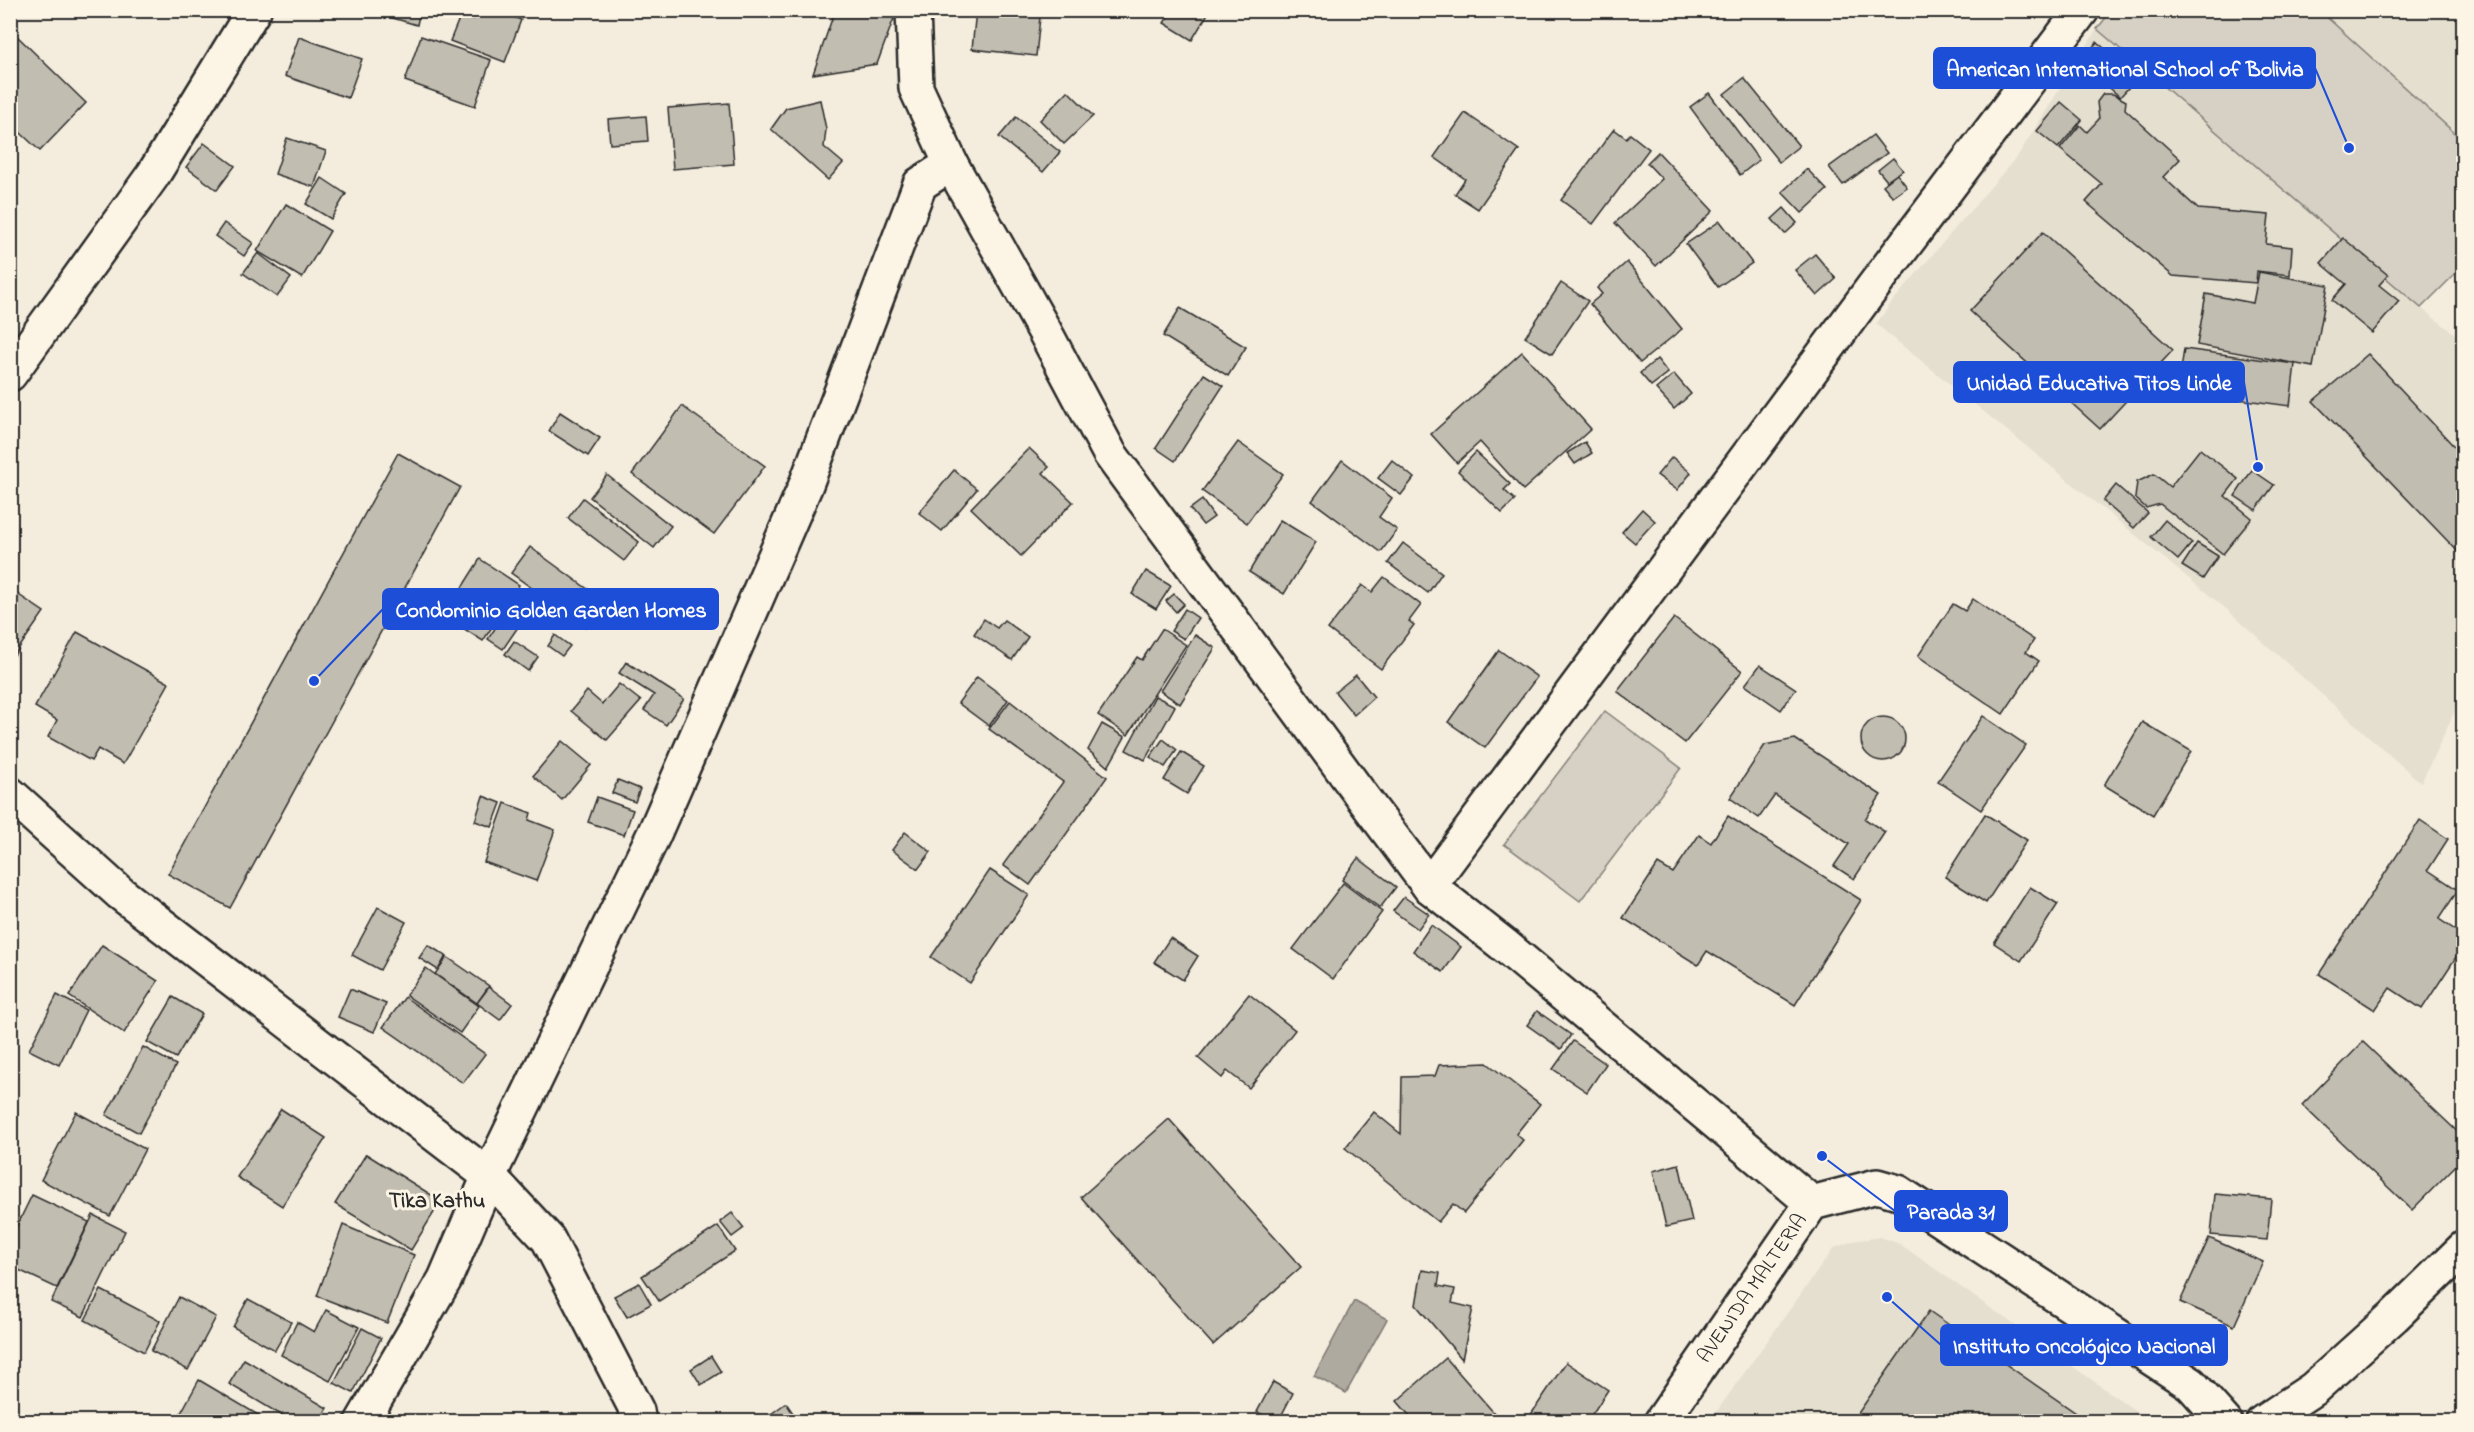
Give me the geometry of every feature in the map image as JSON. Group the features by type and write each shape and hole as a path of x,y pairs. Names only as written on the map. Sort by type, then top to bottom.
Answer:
{"street":[{"path":"10,374 153,175 254,10"},
{"path":"913,10 916,88 951,164 1110,454 1429,886 1513,952 1812,1203"},
{"path":"1429,886 1873,287 2082,10"},
{"path":"362,1422 445,1280 489,1176 654,834 805,487 920,184 951,164"},
{"path":"10,794 120,893 489,1176 548,1239 638,1411 639,1422"},
{"name":"AVENIDA MALTERIA","path":"1661,1422 1812,1203 1877,1186 1898,1192 2191,1384 2225,1422"},
{"path":"2263,1422 2313,1389 2394,1316 2463,1248"}],"shaded area":[{"path":"2111,11 2463,11 2463,266 2421,308 2463,340 2463,694 2421,783 2225,608 1876,324 2019,154 2097,29"},
{"path":"2111,11 2320,11 2459,137 2464,154 2463,266 2421,308 2097,29"},
{"path":"1605,711 1681,768 1580,901 1504,844"},
{"path":"1880,1237 1900,1244 2150,1421 1709,1422 1834,1248 1853,1241"},
{"path":"1354,1301 1387,1319 1346,1393 1314,1376"}],"building":[{"path":"365,10 420,10 417,25"},
{"path":"477,10 485,10 496,15 498,11 521,20 505,62 450,41 461,14 474,19"},
{"path":"835,10 874,10 894,18 877,64 813,74"},
{"path":"976,10 1040,17 1036,56 972,49"},
{"path":"1094,10 1141,10 1140,16"},
{"path":"1172,10 1210,10 1192,40 1164,23"},
{"path":"16,35 86,103 40,151 10,123 10,41"},
{"path":"421,36 491,60 475,106 405,81"},
{"path":"299,37 362,59 348,98 285,76"},
{"path":"2097,42 2138,77 2120,97 2080,62"},
{"path":"1744,78 1799,146 1779,162 1724,94"},
{"path":"1068,91 1093,116 1064,144 1040,120"},
{"path":"1709,93 1759,160 1740,175 1690,107"},
{"path":"2103,94 2113,94 2126,101 2125,109 2180,159 2163,177 2198,209 2269,215 2266,244 2292,247 2290,275 2257,271 2256,283 2173,276 2086,202 2102,184 2060,149 2080,125 2087,132 2099,119 2097,102"},
{"path":"820,100 826,129 824,147 843,163 828,180 771,129 786,108"},
{"path":"2061,102 2082,120 2058,148 2037,131"},
{"path":"729,103 734,164 673,169 668,108"},
{"path":"1465,113 1519,150 1478,209 1455,194 1465,179 1434,157"},
{"path":"646,116 648,141 610,144 608,119"},
{"path":"1016,117 1060,152 1043,172 999,137"},
{"path":"1614,129 1626,138 1630,134 1649,149 1593,224 1561,200"},
{"path":"1873,135 1887,153 1843,185 1829,167"},
{"path":"287,138 326,151 314,187 275,174"},
{"path":"204,143 235,166 217,190 186,167"},
{"path":"1658,152 1713,211 1656,266 1615,223 1662,179 1647,163"},
{"path":"1893,158 1903,170 1887,181 1878,170"},
{"path":"1807,169 1827,190 1802,213 1782,192"},
{"path":"1897,174 1907,187 1893,197 1883,185"},
{"path":"322,178 346,194 331,219 306,204"},
{"path":"286,204 330,231 302,278 257,251"},
{"path":"1784,208 1797,223 1785,234 1772,219"},
{"path":"1720,221 1752,263 1718,287 1686,244"},
{"path":"224,223 253,243 244,256 215,236"},
{"path":"2043,232 2173,350 2100,429 1970,311"},
{"path":"2343,238 2388,275 2379,285 2399,301 2372,333 2332,300 2346,284 2321,263"},
{"path":"258,253 291,278 277,297 243,273"},
{"path":"1815,254 1836,279 1817,296 1795,270"},
{"path":"1627,262 1682,329 1640,363 1590,304 1602,294 1597,288"},
{"path":"2259,272 2328,285 2313,367 2197,345 2206,294 2253,303"},
{"path":"1561,283 1588,301 1552,354 1525,337"},
{"path":"1180,308 1246,347 1228,376 1163,336"},
{"path":"2184,349 2295,364 2290,406 2178,391"},
{"path":"1522,352 1591,429 1523,490 1480,442 1457,463 1431,434"},
{"path":"2368,354 2464,457 2464,558 2313,401"},
{"path":"1657,359 1668,373 1651,386 1640,373"},
{"path":"1204,374 1223,386 1175,461 1156,448"},
{"path":"1674,374 1691,394 1674,409 1656,389"},
{"path":"682,406 765,466 714,534 632,474"},
{"path":"560,412 600,438 588,456 549,431"},
{"path":"1238,442 1283,474 1247,523 1202,491"},
{"path":"1585,442 1592,453 1575,464 1567,453"},
{"path":"1029,448 1049,467 1043,473 1073,502 1021,556 971,508"},
{"path":"2200,449 2238,479 2225,496 2252,518 2223,554 2160,504 2146,508 2135,498 2137,482 2154,474 2170,487"},
{"path":"1476,452 1510,484 1504,490 1515,500 1502,513 1458,471"},
{"path":"398,453 460,487 230,908 168,874"},
{"path":"1672,457 1691,473 1677,490 1657,475"},
{"path":"1342,460 1392,498 1379,517 1397,530 1381,552 1312,501"},
{"path":"1392,460 1414,478 1401,495 1378,478"},
{"path":"954,470 977,489 942,531 919,513"},
{"path":"2252,470 2274,485 2256,510 2235,496"},
{"path":"607,475 671,526 654,548 590,497"},
{"path":"2116,485 2148,513 2134,528 2103,501"},
{"path":"583,498 639,542 624,561 568,518"},
{"path":"1202,500 1214,517 1203,525 1190,509"},
{"path":"1642,509 1655,521 1635,543 1622,532"},
{"path":"1280,520 1316,542 1284,594 1249,572"},
{"path":"2165,520 2192,543 2178,560 2151,537"},
{"path":"1403,543 1442,573 1428,593 1388,563"},
{"path":"2197,543 2218,556 2203,579 2182,566"},
{"path":"530,547 604,601 586,627 511,573"},
{"path":"480,559 519,585 483,641 444,616"},
{"path":"1146,571 1171,586 1156,609 1132,594"},
{"path":"1384,577 1421,605 1409,621 1414,625 1381,669 1328,629 1362,585 1372,592"},
{"path":"10,589 44,612 10,661"},
{"path":"1174,594 1184,604 1176,612 1166,601"},
{"path":"515,598 531,608 503,649 488,639"},
{"path":"1973,599 2034,640 2026,652 2039,661 2003,714 1918,656 1953,604 1965,611"},
{"path":"1185,609 1198,618 1184,639 1171,631"},
{"path":"1674,618 1742,671 1685,743 1617,691"},
{"path":"984,619 997,628 1004,620 1028,637 1012,660 974,634"},
{"path":"1162,629 1186,645 1128,735 1098,715 1137,657 1142,660"},
{"path":"77,632 169,683 123,764 98,749 91,761 48,737 57,720 35,707"},
{"path":"555,635 570,646 562,656 548,646"},
{"path":"1195,635 1215,648 1180,704 1160,691"},
{"path":"514,641 538,657 528,671 505,654"},
{"path":"1499,650 1537,677 1485,748 1448,722"},
{"path":"626,662 684,699 666,725 644,710 654,695 619,673"},
{"path":"1760,665 1796,689 1781,710 1745,685"},
{"path":"1356,675 1374,697 1354,715 1335,692"},
{"path":"977,677 1008,700 989,726 958,703"},
{"path":"619,684 641,701 607,740 571,711 587,691 602,704"},
{"path":"1155,696 1175,706 1145,760 1126,750"},
{"path":"1010,701 1107,777 1030,885 1003,865 1063,782 989,729"},
{"path":"1983,716 2026,745 1981,810 1938,781"},
{"path":"1883,717 1892,718 1899,723 1904,730 1904,748 1899,755 1892,760 1883,761 1874,760 1867,755 1862,748 1861,739 1862,730 1867,723 1874,718"},
{"path":"2142,722 2191,751 2153,815 2104,785"},
{"path":"1102,724 1125,737 1108,767 1088,750"},
{"path":"1163,739 1177,750 1165,767 1150,757"},
{"path":"1795,739 1881,795 1865,819 1885,832 1854,879 1834,866 1849,844 1775,795 1759,818 1730,798 1765,745"},
{"path":"562,741 591,765 562,800 533,776"},
{"path":"1181,752 1204,766 1187,794 1164,780"},
{"path":"618,780 640,789 635,802 612,793"},
{"path":"483,796 501,803 492,827 475,821"},
{"path":"597,797 633,810 624,835 588,822"},
{"path":"505,803 531,813 529,820 555,830 536,881 484,862"},
{"path":"1985,814 2027,840 1986,903 1945,877"},
{"path":"1728,816 1861,900 1795,1005 1707,951 1698,965 1623,918 1658,864 1673,873 1699,835 1711,843"},
{"path":"2420,820 2448,839 2428,870 2458,890 2439,919 2464,936 2464,945 2422,1009 2390,988 2375,1010 2319,974"},
{"path":"905,832 931,852 918,869 892,850"},
{"path":"1358,858 1396,887 1380,908 1342,880"},
{"path":"990,870 1029,895 970,983 931,957"},
{"path":"1343,883 1382,912 1333,979 1293,949"},
{"path":"2030,887 2058,904 2021,961 1994,943"},
{"path":"1404,897 1429,914 1418,929 1393,911"},
{"path":"378,907 406,922 380,970 352,955"},
{"path":"1431,925 1461,947 1443,972 1413,951"},
{"path":"1170,938 1198,956 1183,980 1154,962"},
{"path":"102,945 158,981 124,1033 69,996"},
{"path":"428,945 446,956 438,970 419,958"},
{"path":"447,957 489,986 477,1003 435,974"},
{"path":"426,968 479,1006 460,1033 406,995"},
{"path":"489,987 512,1004 500,1020 477,1003"},
{"path":"350,989 386,1004 374,1032 338,1017"},
{"path":"1249,994 1295,1030 1249,1088 1227,1071 1222,1078 1198,1058"},
{"path":"57,995 86,1010 59,1065 29,1050"},
{"path":"173,997 202,1014 176,1058 147,1042"},
{"path":"405,997 485,1054 463,1083 383,1027"},
{"path":"1537,1011 1571,1035 1561,1049 1527,1025"},
{"path":"1573,1041 1606,1064 1587,1092 1553,1069"},
{"path":"2363,1042 2464,1138 2464,1157 2412,1210 2302,1105"},
{"path":"143,1047 176,1065 139,1133 106,1115"},
{"path":"1487,1063 1540,1104 1516,1134 1523,1140 1464,1213 1453,1204 1438,1222 1345,1148 1374,1112 1401,1134 1402,1077 1435,1076 1439,1065"},
{"path":"281,1109 326,1138 282,1206 237,1177"},
{"path":"76,1112 145,1149 110,1216 41,1180"},
{"path":"1169,1119 1301,1267 1213,1345 1081,1197"},
{"path":"366,1154 441,1201 411,1250 335,1204"},
{"path":"1679,1164 1692,1221 1666,1227 1653,1171"},
{"path":"2215,1194 2271,1199 2267,1240 2211,1235"},
{"path":"32,1195 89,1222 57,1288 10,1266 10,1240"},
{"path":"732,1213 744,1228 732,1237 720,1222"},
{"path":"93,1215 125,1231 83,1317 51,1302"},
{"path":"343,1225 414,1255 387,1323 317,1296"},
{"path":"718,1226 735,1251 659,1301 642,1276"},
{"path":"2209,1238 2263,1262 2234,1326 2180,1302"},
{"path":"1422,1270 1440,1273 1438,1286 1455,1289 1452,1303 1473,1308 1462,1359 1416,1305"},
{"path":"639,1283 651,1304 627,1317 614,1296"},
{"path":"101,1290 160,1321 144,1352 85,1320"},
{"path":"179,1297 216,1317 188,1370 151,1351"},
{"path":"248,1299 291,1322 275,1350 233,1327"},
{"path":"326,1310 359,1327 330,1381 281,1355 297,1322 314,1332"},
{"path":"1929,1311 2089,1422 1852,1422"},
{"path":"362,1328 381,1338 353,1393 334,1383"},
{"path":"711,1356 721,1372 701,1385 691,1369"},
{"path":"1446,1358 1502,1422 1415,1422 1397,1401"},
{"path":"244,1359 327,1408 319,1422 293,1422 229,1384"},
{"path":"1566,1362 1608,1390 1587,1422 1530,1422 1528,1419"},
{"path":"199,1380 270,1422 176,1422"},
{"path":"1273,1382 1293,1393 1278,1422 1257,1412"},
{"path":"786,1403 799,1422 760,1422"}],"place":[{"name":"American International School of Bolivia","path":"2349,148"},
{"name":"Unidad Educativa Titos Linde","path":"2258,467"},
{"name":"Condominio Golden Garden Homes","path":"314,681"},
{"name":"Parada 31","path":"1822,1156"},
{"name":"Instituto Oncológico Nacional","path":"1887,1297"}],"district":[{"name":"Tika Kathu","path":"437,1202"}]}
